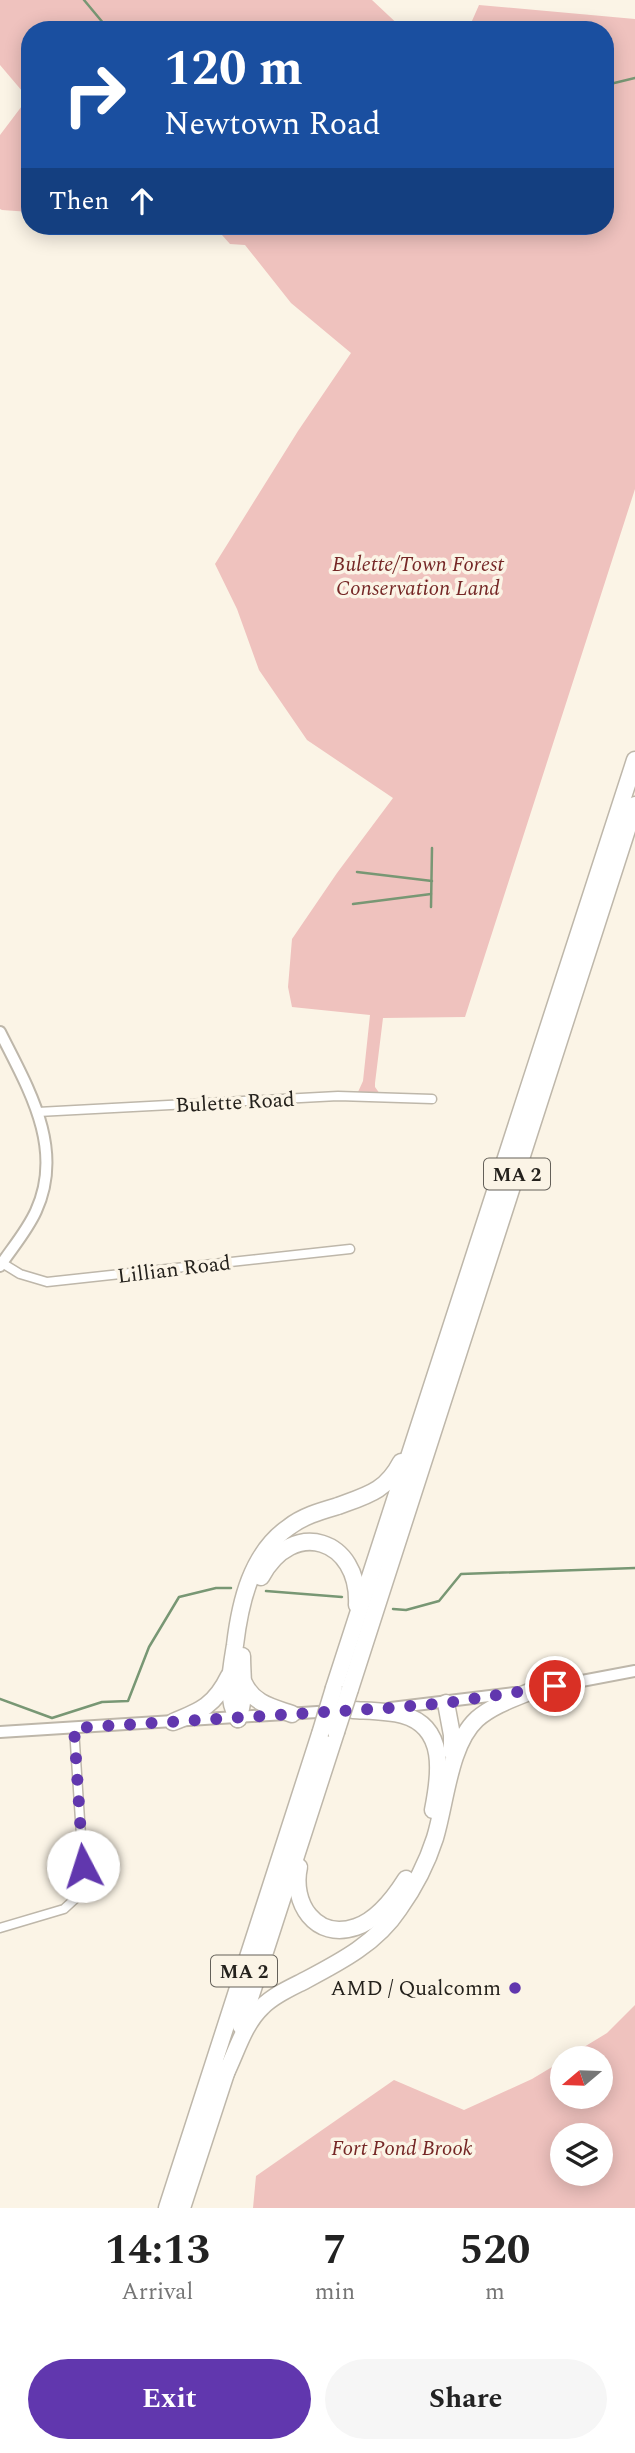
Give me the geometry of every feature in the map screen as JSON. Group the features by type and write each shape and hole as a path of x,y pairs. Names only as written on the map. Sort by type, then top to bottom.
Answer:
{"highway":[{"name":"MA 2","path":"342,1688 356,1621 390,1541 415,1438 635,760"},
{"name":"MA 2","path":"167,2208 328,1733 635,805"},
{"path":"238,1719 233,1711 230,1693 237,1625 248,1583 265,1550 288,1527 304,1518 379,1489 394,1475 415,1438"},
{"path":"238,1719 243,1706 242,1657 251,1604 268,1565 286,1547 300,1542 326,1544 344,1558 357,1588 356,1621"},
{"path":"173,1722 203,1710 212,1702 228,1678 232,1663"},
{"path":"243,1680 248,1692 259,1702 292,1714"},
{"path":"224,2077 246,2029 262,2006 275,1996 351,1956 372,1939 398,1911 428,1858 462,1738 475,1721 494,1707 534,1690"},
{"path":"446,1703 452,1735 452,1772"},
{"path":"317,1789 298,1874 299,1898 311,1919 322,1926 356,1927 369,1920 393,1898 414,1866 425,1839 434,1803 441,1718 446,1703"},
{"path":"353,1710 402,1715 413,1719 431,1733 436,1742 437,1753"},
{"name":"MA 2","path":"182,2208 317,1789 328,1733"}],"street":[{"path":"0,1032 38,1112 47,1155 44,1186 38,1206 1,1264"},
{"name":"Bulette Road","path":"38,1112 338,1096 432,1099"},
{"name":"Lillian Road","path":"1,1264 20,1274 47,1282 350,1249"},
{"path":"0,1732 238,1719 446,1703 635,1671"},
{"path":"0,1928 64,1909 78,1896 81,1889 83,1866 74,1728"}],"green space":[{"path":"0,0 372,0 394,21 21,21 21,90 0,65"},
{"name":"Bulette/Town Forest Conservation Land","path":"479,5 635,19 635,489 465,1017 383,1018 375,1083 380,1094 358,1092 363,1081 370,1015 292,1007 288,987 292,939 393,798 307,740 259,670 237,609 215,564 298,431 351,353 291,303 245,245 230,244 222,235 614,235 614,21 472,21"},
{"path":"21,107 21,211 0,209 0,135"},
{"name":"Fort Pond Brook","path":"635,2005 635,2208 253,2208 256,2176 394,2080 464,2110 550,2068 550,2109 613,2109 613,2046 586,2046 607,2033"}],"waterway":[{"path":"84,0 102,21"},
{"path":"614,83 635,78"},
{"path":"431,907 432,848"},
{"path":"357,872 432,881"},
{"path":"353,904 431,894"},
{"name":"Fort Pond Brook","path":"393,1609 406,1610 439,1601 461,1574 635,1568"},
{"name":"Fort Pond Brook","path":"0,1699 52,1718 102,1702 128,1701 149,1647 179,1597 216,1588 231,1588"},
{"name":"Fort Pond Brook","path":"266,1591 342,1597"}],"place":[{"name":"AMD / Qualcomm","path":"515,1988"}],"route":[{"path":"83,1866 74,1728 446,1703 555,1686"}]}
